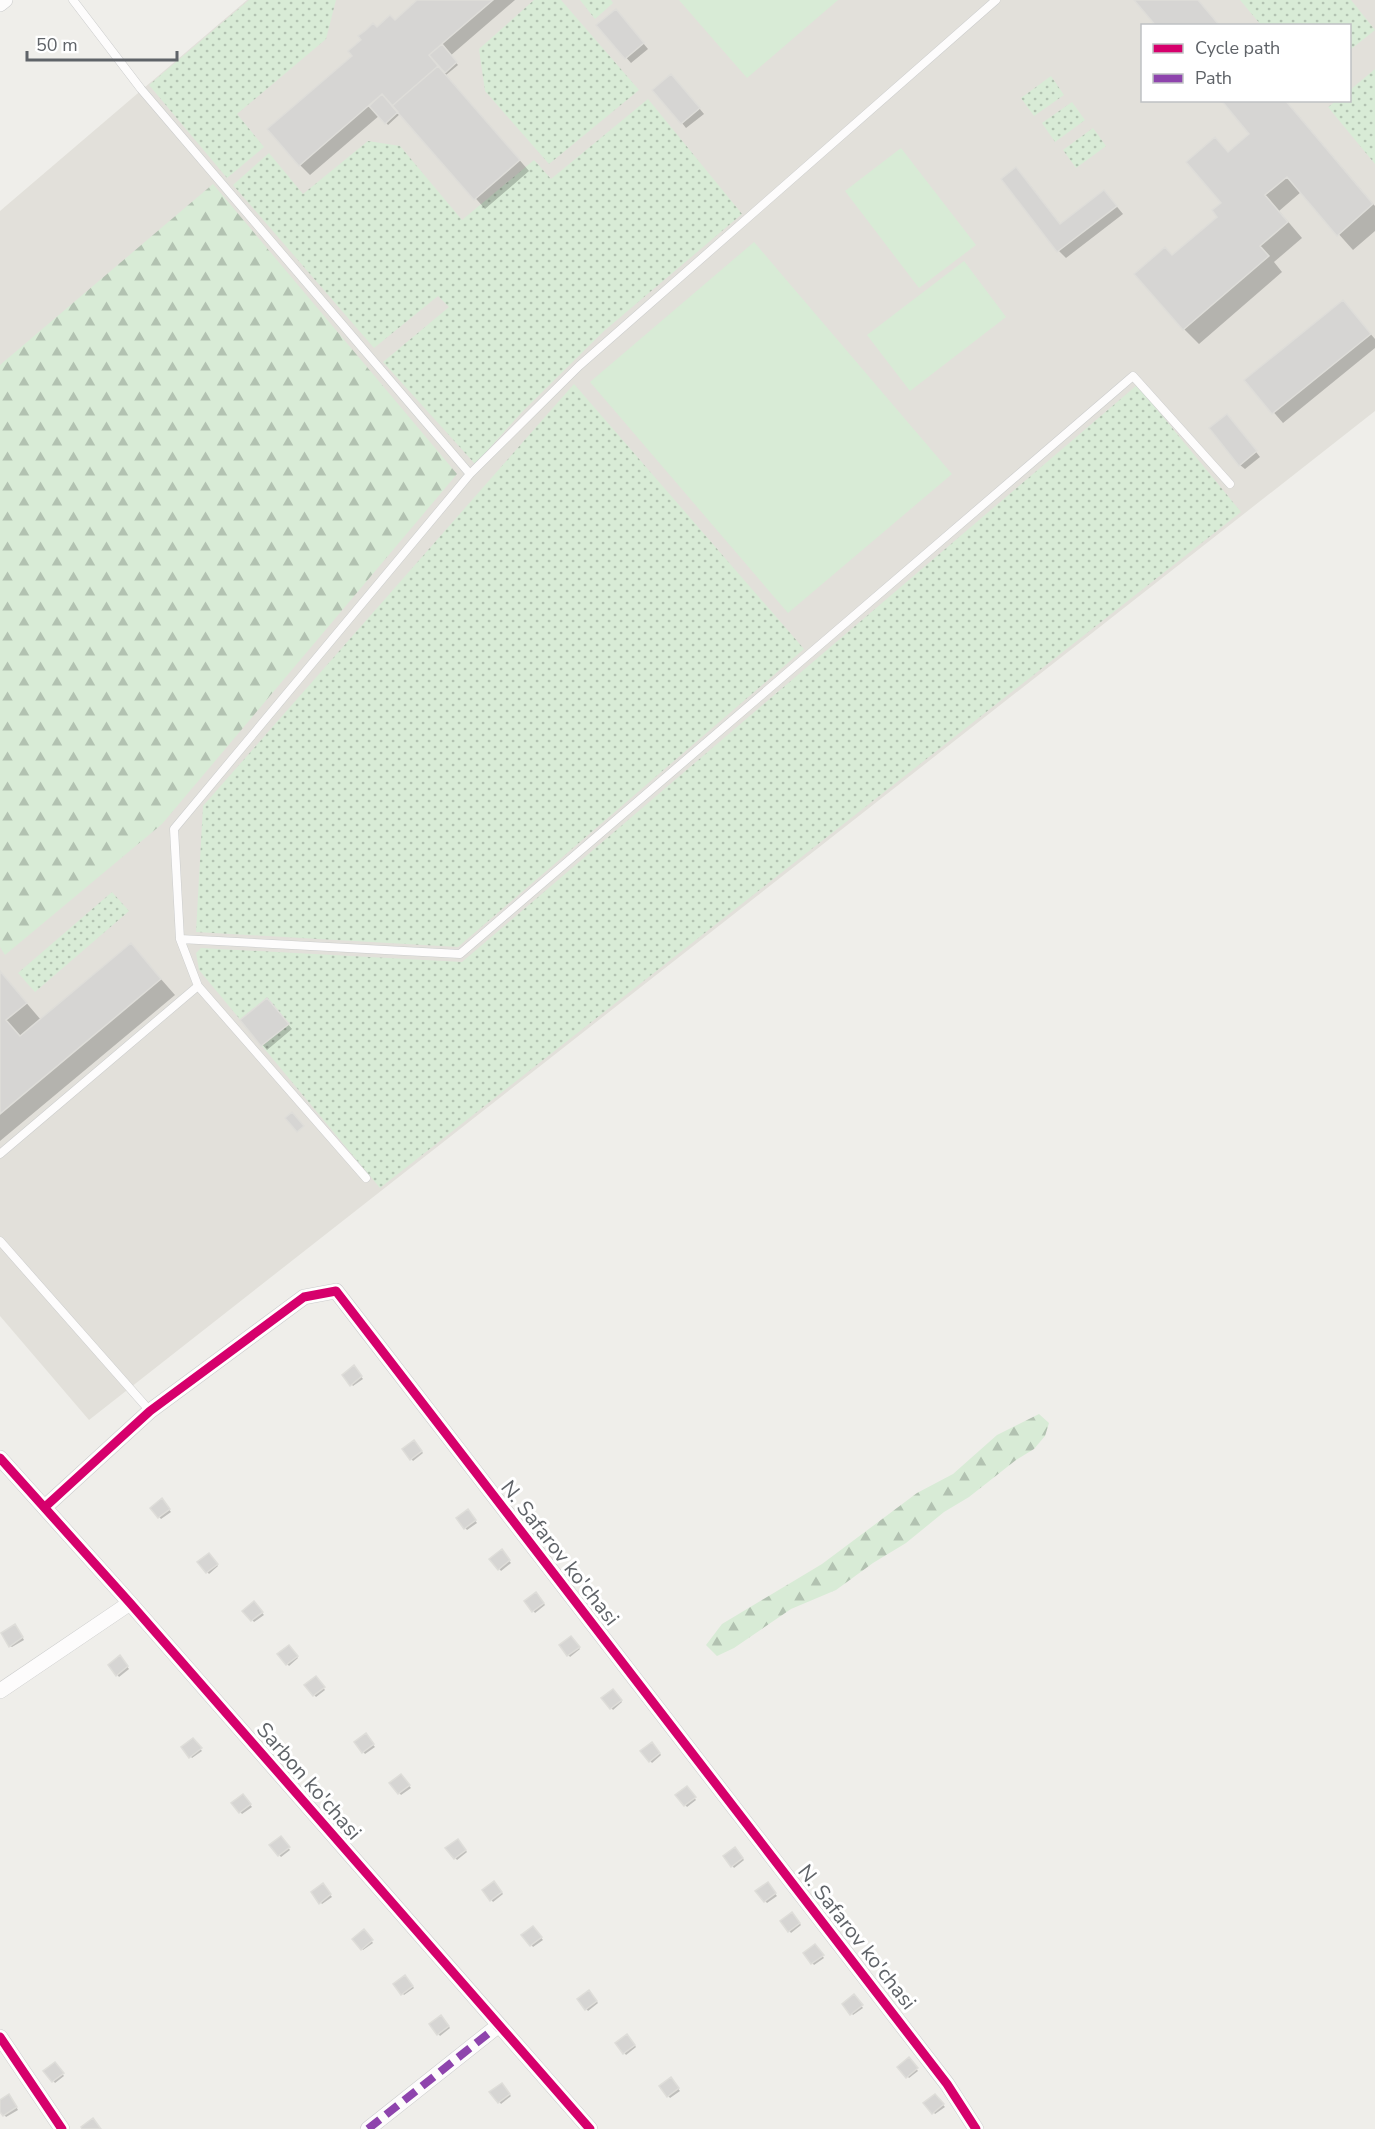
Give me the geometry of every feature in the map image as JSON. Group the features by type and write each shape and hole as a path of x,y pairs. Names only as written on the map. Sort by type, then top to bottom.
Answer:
{"street":[{"path":"0,4 5,0"},
{"name":"N. Safarov ko'chasi","path":"45,1507 150,1411 304,1297 336,1291 940,2074 976,2129"},
{"name":"Sarbon ko'chasi","path":"0,1458 130,1603 590,2129"},
{"path":"0,1691 130,1603"},
{"path":"368,2129 499,2025"},
{"path":"0,2037 62,2129"}],"lane":[{"path":"73,0 141,89 470,474"},
{"path":"366,1178 198,986 180,939 174,829 470,474 579,366 996,0"},
{"path":"180,939 460,954 1133,376 1230,484"},
{"path":"0,1154 198,986"},
{"path":"0,1241 150,1411"}],"shaded area":[{"path":"247,0 1375,0 1375,411 89,1420 0,1316 0,211"}],"green space":[{"path":"249,0 336,0 326,39 237,114 264,147 227,178 149,85"},
{"path":"534,0 561,0 639,90 549,164 485,91 479,49"},
{"path":"580,0 611,0 613,3 595,19"},
{"path":"679,0 838,0 747,78"},
{"path":"1240,0 1351,0 1375,30 1351,49 1351,24 1260,24"},
{"path":"1375,69 1375,164 1328,107 1335,102 1351,102 1351,89"},
{"path":"1051,76 1064,95 1034,116 1021,98"},
{"path":"648,99 742,214 604,331 522,412 475,464 383,362 449,307 438,296 374,348 233,185 269,153 303,194 368,141 400,146 462,220 534,160 551,179"},
{"path":"1072,102 1085,120 1055,142 1042,123"},
{"path":"1093,128 1106,146 1076,168 1063,150"},
{"path":"901,148 976,245 919,288 845,191"},
{"path":"213,184 457,474 162,824 5,955 0,947 0,365"},
{"path":"754,242 952,474 788,613 590,382"},
{"path":"964,261 1006,317 910,391 867,335"},
{"path":"574,384 804,649 458,947 196,932 203,806"},
{"path":"1137,385 1241,512 380,1188 199,970 196,953 201,948 462,962"},
{"path":"112,892 129,911 35,992 18,973"},
{"path":"1039,1414 1049,1423 1045,1436 1034,1449 1016,1460 969,1497 944,1512 906,1543 836,1590 791,1609 734,1648 717,1656 706,1645 722,1624 822,1564 917,1493 953,1474 997,1435"}],"building":[{"path":"417,0 493,0 429,55 438,66 392,106 382,94 299,166 267,129 352,56 348,51 361,40 358,36 373,23 377,27 390,15 395,20"},
{"path":"1134,0 1198,0 1218,24 1154,24"},
{"path":"616,9 644,43 625,59 596,25"},
{"path":"442,44 457,62 445,73 429,55"},
{"path":"438,66 520,160 474,200 392,106"},
{"path":"671,74 700,108 681,124 652,90"},
{"path":"382,94 398,112 385,124 369,106"},
{"path":"1223,102 1287,102 1373,204 1337,236 1287,177 1265,195 1288,222 1260,246 1269,256 1183,330 1134,274 1165,247 1172,255 1217,217 1212,210 1221,203 1186,162 1215,137 1228,152 1249,134"},
{"path":"1016,167 1060,224 1104,190 1117,206 1057,252 1001,179"},
{"path":"1343,300 1371,334 1272,414 1244,380"},
{"path":"1227,414 1257,451 1239,466 1209,428"},
{"path":"131,943 161,979 0,1114 0,971 27,1003 6,1020 20,1036"},
{"path":"267,998 289,1024 261,1046 240,1020"},
{"path":"292,1112 304,1126 297,1132 285,1118"},
{"path":"354,1365 362,1376 350,1386 342,1375"},
{"path":"414,1440 422,1451 410,1460 402,1449"},
{"path":"162,1498 170,1509 158,1518 150,1508"},
{"path":"468,1509 476,1520 464,1529 456,1518"},
{"path":"502,1549 510,1560 498,1570 489,1559"},
{"path":"209,1553 218,1564 206,1573 197,1562"},
{"path":"536,1592 544,1603 532,1612 524,1601"},
{"path":"254,1601 263,1612 251,1621 242,1611"},
{"path":"15,1624 23,1637 9,1647 1,1633"},
{"path":"571,1636 580,1647 567,1656 559,1645"},
{"path":"289,1645 298,1656 286,1665 277,1654"},
{"path":"120,1655 128,1666 116,1676 108,1665"},
{"path":"316,1676 325,1687 313,1696 304,1685"},
{"path":"613,1689 622,1700 610,1709 601,1698"},
{"path":"366,1733 374,1744 362,1753 354,1742"},
{"path":"193,1738 202,1748 189,1758 181,1747"},
{"path":"652,1742 660,1753 649,1762 640,1751"},
{"path":"401,1774 410,1785 398,1794 389,1783"},
{"path":"687,1786 696,1797 684,1806 675,1795"},
{"path":"243,1794 251,1804 239,1813 231,1803"},
{"path":"281,1836 290,1847 278,1856 269,1845"},
{"path":"458,1839 466,1850 454,1859 445,1848"},
{"path":"735,1847 743,1858 731,1867 723,1856"},
{"path":"494,1881 502,1892 490,1901 482,1890"},
{"path":"768,1882 776,1893 764,1902 755,1891"},
{"path":"323,1883 331,1894 319,1904 311,1892"},
{"path":"792,1912 800,1923 788,1932 780,1921"},
{"path":"533,1926 542,1937 530,1946 521,1935"},
{"path":"364,1929 373,1940 361,1950 352,1939"},
{"path":"815,1944 824,1955 811,1964 803,1953"},
{"path":"405,1975 413,1986 401,1995 393,1984"},
{"path":"589,1990 597,2001 585,2010 577,1999"},
{"path":"854,1994 863,2005 850,2015 842,2004"},
{"path":"441,2015 449,2026 437,2035 429,2024"},
{"path":"627,2034 635,2045 623,2054 615,2043"},
{"path":"909,2057 918,2068 906,2078 897,2067"},
{"path":"55,2062 64,2073 52,2082 43,2071"},
{"path":"671,2077 679,2088 667,2097 659,2086"},
{"path":"502,2083 510,2094 498,2103 489,2092"},
{"path":"9,2094 17,2107 3,2116 0,2112 0,2100"},
{"path":"935,2094 944,2104 932,2114 923,2103"},
{"path":"93,2118 101,2129 82,2129 81,2127"}],"marked path":[{"path":"368,2129 499,2025"}],"cycle path":[{"path":"45,1507 150,1411 304,1297 336,1291 947,2084 976,2129"},
{"path":"0,1458 130,1603 590,2129"},
{"path":"0,2037 62,2129"}]}
